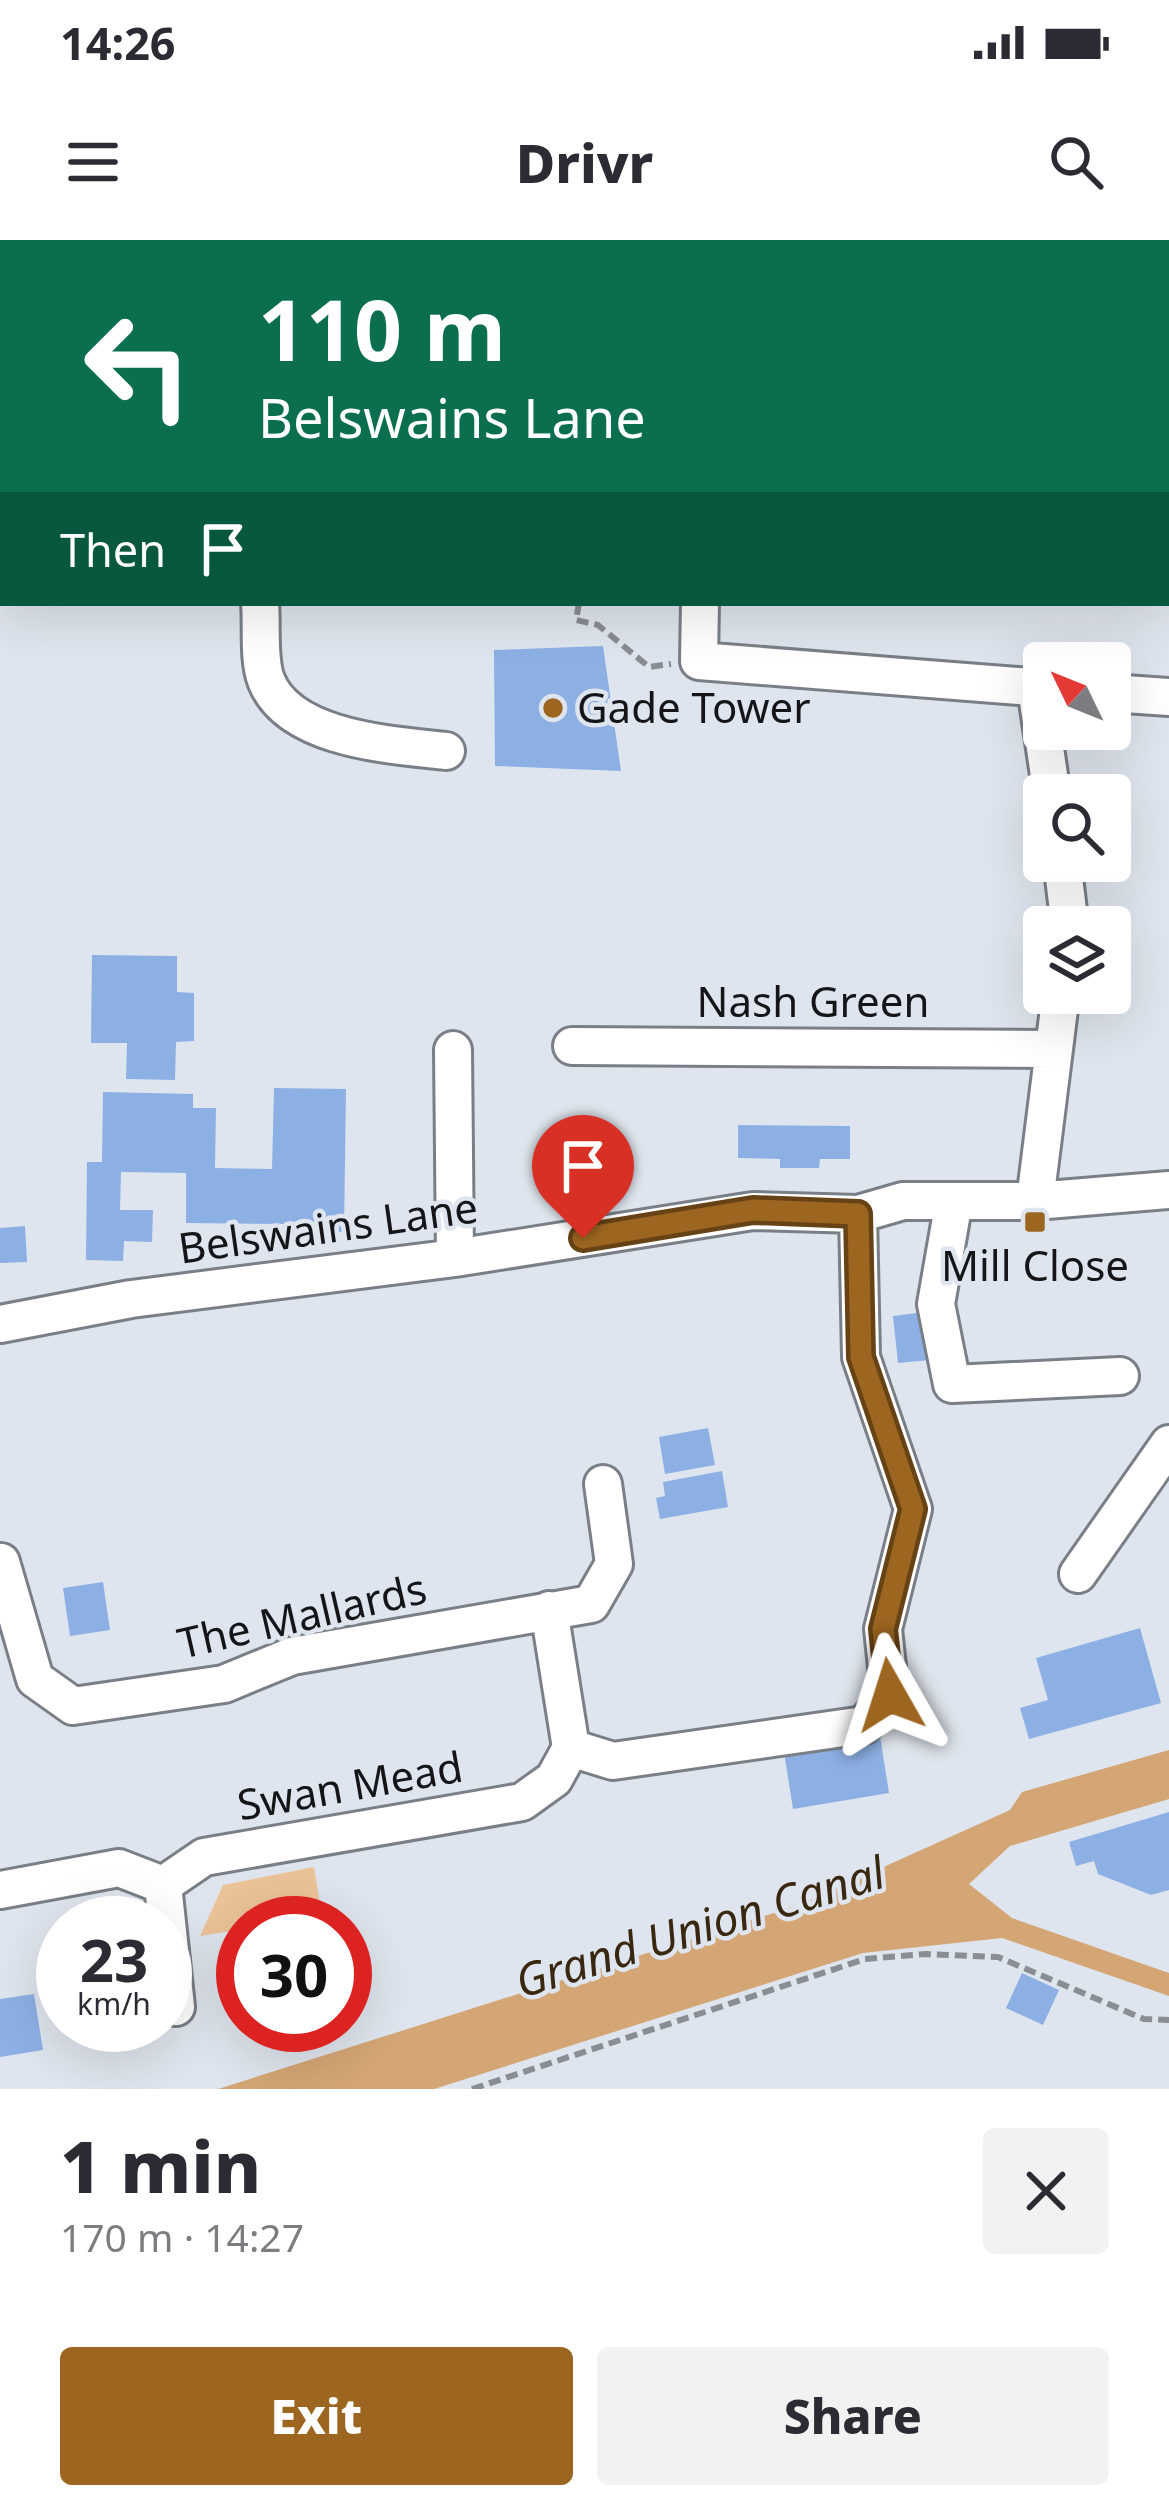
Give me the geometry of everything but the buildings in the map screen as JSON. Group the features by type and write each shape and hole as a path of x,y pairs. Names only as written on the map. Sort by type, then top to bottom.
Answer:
{"street":[{"path":"260,606 266,681 298,716 353,740 446,751"},
{"path":"700,606 699,661 1023,687"},
{"path":"1131,694 1169,697"},
{"path":"1035,1201 1058,1014"},
{"name":"Nash Green","path":"572,1046 1053,1049"},
{"path":"453,1050 455,1258"},
{"name":"Belswains Lane","path":"0,1324 131,1299 455,1258 753,1210 858,1214 903,1201 1035,1201 1169,1190"},
{"path":"954,1201 936,1304 952,1384 1120,1376"},
{"path":"549,1610 563,1763 613,1761 864,1724 890,1695 883,1629 913,1509 861,1357 858,1214"},
{"path":"1078,1574 1169,1444"},
{"name":"The Mallards","path":"1,1562 35,1678 73,1706 224,1684 292,1656 591,1604 614,1564 603,1484"},
{"name":"Swan Mead","path":"163,1885 204,1857 522,1802 563,1763"},
{"path":"0,1890 119,1868 163,1885 164,1896"}],"path":[{"path":"578,606 576,620 598,625 649,667 699,661"},
{"path":"472,2089 865,1959 926,1954 998,1957 1144,2018 1169,2020"}],"shaded area":[{"path":"1169,1750 1169,1799 1010,1846 969,1884 1012,1918 1169,1973 1169,1996 1002,1938 863,1953 434,2089 218,2089 335,2052 372,2052 372,2040 799,1905 1010,1810 1022,1792"},
{"path":"314,1867 319,1896 218,1896 223,1885"},
{"path":"216,1901 216,1933 200,1936"}],"place":[{"name":"Gade Tower","path":"553,708"},
{"name":"Mill Close","path":"1035,1222"}],"route":[{"path":"583,1238 753,1210 858,1214 861,1357 913,1509 883,1629 890,1695"}],"water label":[{"name":"Grand Union Canal","path":"700,1927"}]}
